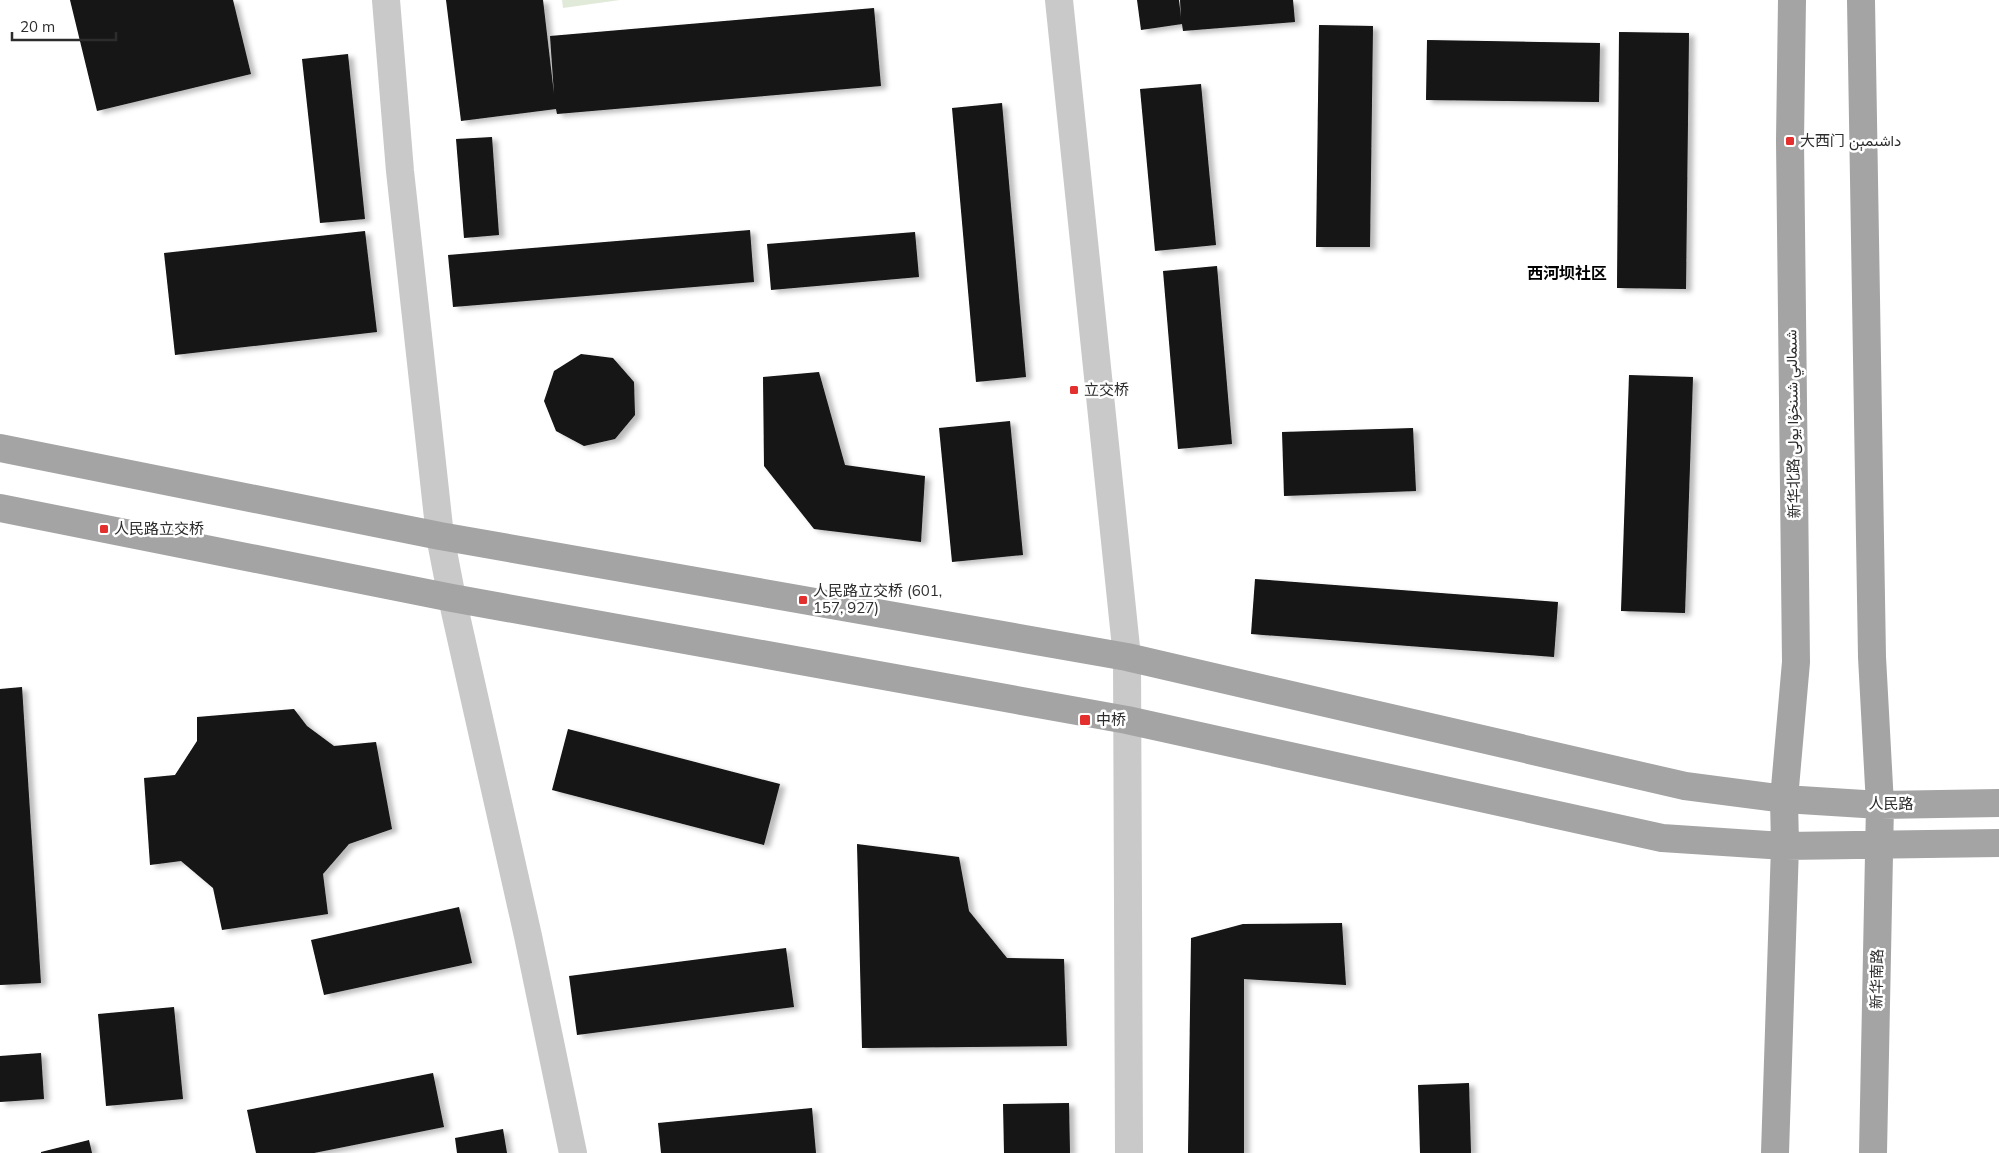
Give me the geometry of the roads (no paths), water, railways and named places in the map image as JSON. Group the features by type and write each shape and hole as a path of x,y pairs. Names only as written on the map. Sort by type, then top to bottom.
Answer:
{"main road":[{"name":"新华北路 شىمالىي شىنخۇا يولى","path":"1785,846 1784,799 1796,662 1790,141 1792,0"},
{"path":"1861,0 1872,648 1880,805"},
{"name":"人民路","path":"0,448 440,536 1127,657 1685,786 1784,799 1880,805 1999,803"},
{"path":"0,508 452,598 1127,720 1662,838 1785,846 1999,842"},
{"name":"新华南路","path":"1873,1153 1880,805"},
{"path":"1775,1153 1785,846"}],"street":[{"path":"386,0 400,170 440,536 452,598 528,936 573,1153"},
{"path":"1059,0 1127,657 1129,1153"}],"place":[{"name":"大西门 داشىمېن","path":"1790,141"},
{"name":"立交桥","path":"1074,390"},
{"name":"人民路立交桥","path":"104,529"},
{"name":"人民路立交桥 (601, 157, 927)","path":"803,600"},
{"name":"中桥","path":"1085,720"}],"district":[{"name":"西河坝社区","path":"1567,273"}]}
